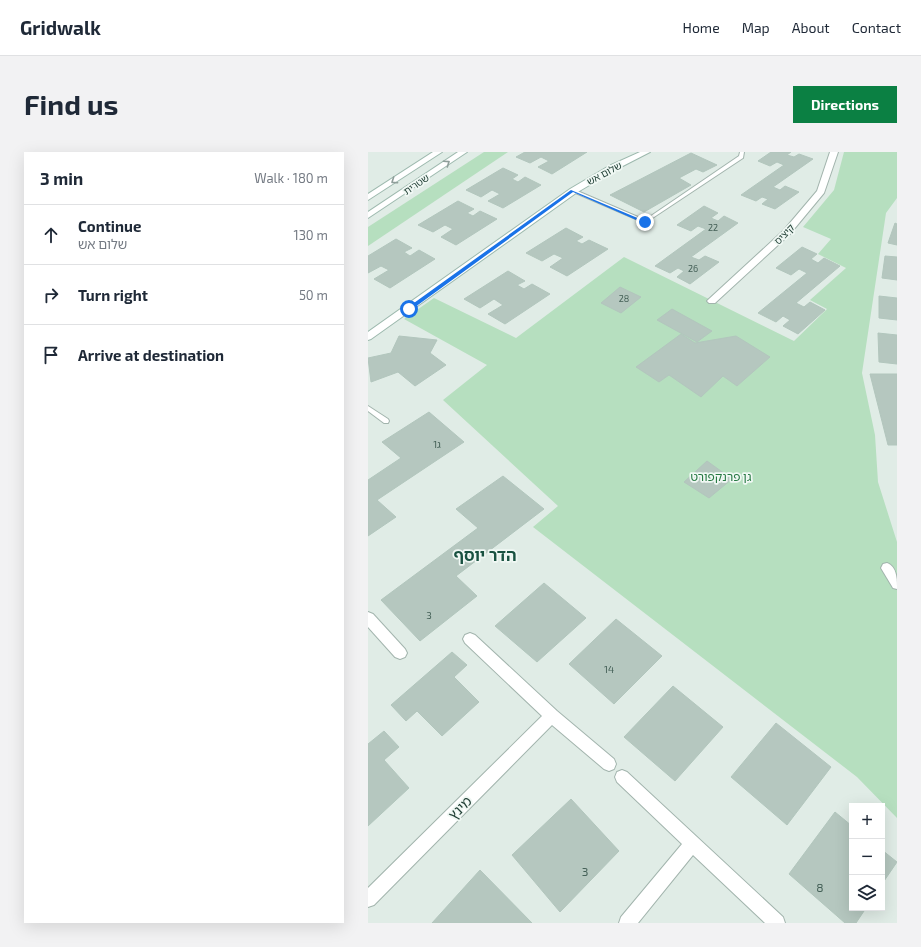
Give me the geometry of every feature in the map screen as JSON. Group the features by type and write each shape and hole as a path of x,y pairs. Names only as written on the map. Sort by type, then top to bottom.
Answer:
{"street":[{"name":"שטרית","path":"368,198 438,152"},
{"name":"שטרית","path":"368,216 463,152"},
{"name":"שלום אש","path":"368,337 573,191 612,168 646,152"},
{"name":"קיציס","path":"712,301 787,232 821,191 834,152"},
{"path":"887,568 897,584"},
{"path":"368,618 400,653"},
{"path":"470,640 552,716 609,764"},
{"name":"מינץ","path":"368,899 552,716"},
{"path":"622,776 777,923"},
{"path":"627,923 692,844"}],"lane":[{"path":"573,191 645,222 742,157 742,152"},
{"path":"368,408 386,421"}],"green space":[{"path":"484,152 508,152 368,246 368,227"},
{"name":"גן פרנקפורט","path":"844,152 897,152 897,198 886,213 862,373 875,435 878,482 897,542 897,818 885,806 885,803 882,803 857,777 533,527 558,506 443,400 487,365 404,319 434,298 516,338 624,257 794,341 827,309 810,300 846,268 818,254 831,239 803,227 834,190"}],"building":[{"path":"525,152 587,152 552,174 538,167 549,161 541,157 530,163 516,157"},
{"path":"771,152 791,152 787,155 794,157 799,154 813,159 773,187 780,190 785,186 799,192 775,209 762,204 768,199 762,197 756,201 741,195 784,165 777,162 770,166 758,161"},
{"path":"691,153 717,165 703,172 696,169 679,178 691,185 644,212 610,195"},
{"path":"503,168 518,175 512,179 518,182 525,177 541,185 503,208 488,201 500,194 492,190 481,197 466,190"},
{"path":"458,201 474,209 467,213 473,216 480,211 497,219 456,245 441,237 453,229 445,225 433,232 418,225"},
{"path":"704,206 718,213 711,218 718,221 724,216 738,223 691,257 699,260 705,256 719,262 690,284 677,277 684,271 678,268 670,273 655,266 706,229 698,226 691,231 677,225"},
{"path":"895,223 897,224 897,245 888,243"},
{"path":"566,228 583,237 576,241 582,244 589,240 608,249 567,276 550,267 563,258 554,254 542,261 526,253"},
{"path":"396,239 412,248 404,252 410,256 419,250 435,259 390,288 374,279 389,270 381,266 368,273 368,256"},
{"path":"802,247 817,254 811,259 818,263 824,258 840,266 796,303 804,307 810,302 825,310 798,334 783,326 790,320 783,316 776,322 758,313 807,273 799,269 791,275 776,268"},
{"path":"885,256 897,257 897,280 882,278"},
{"path":"508,271 525,281 517,285 524,289 532,284 550,294 505,324 488,314 503,305 494,299 480,308 464,299"},
{"path":"620,287 641,297 621,313 601,303"},
{"path":"879,296 897,298 897,320 879,318"},
{"path":"672,309 712,331 697,342 657,320"},
{"path":"878,333 897,335 897,364 879,362"},
{"path":"681,334 695,343 736,336 770,357 737,386 723,376 701,397 669,375 659,382 636,367"},
{"path":"399,336 437,340 430,353 446,365 415,386 398,372 371,382 368,358 391,353"},
{"path":"870,374 897,374 897,445 888,445"},
{"path":"429,412 464,442 377,500 396,517 368,536 368,480 401,458 382,442"},
{"path":"707,461 732,479 709,498 684,482"},
{"path":"503,476 544,509 456,576 477,596 420,641 381,600 478,528 456,509"},
{"path":"544,583 586,618 537,662 495,626"},
{"path":"616,619 662,656 614,704 569,664"},
{"path":"452,652 467,665 454,677 479,702 442,736 417,711 406,721 391,705"},
{"path":"673,686 723,727 675,781 624,737"},
{"path":"776,723 831,767 787,825 731,777"},
{"path":"384,731 399,747 384,760 409,788 368,826 368,744"},
{"path":"571,799 619,851 560,912 512,855"},
{"path":"835,812 849,824 849,911 864,911 856,923 845,923 789,874"},
{"path":"885,852 897,862 885,880"},
{"path":"480,870 532,923 432,923"}],"district":[{"name":"הדר יוסף","path":"485,555"}],"route":[{"path":"409,309 573,191 645,222"}]}
